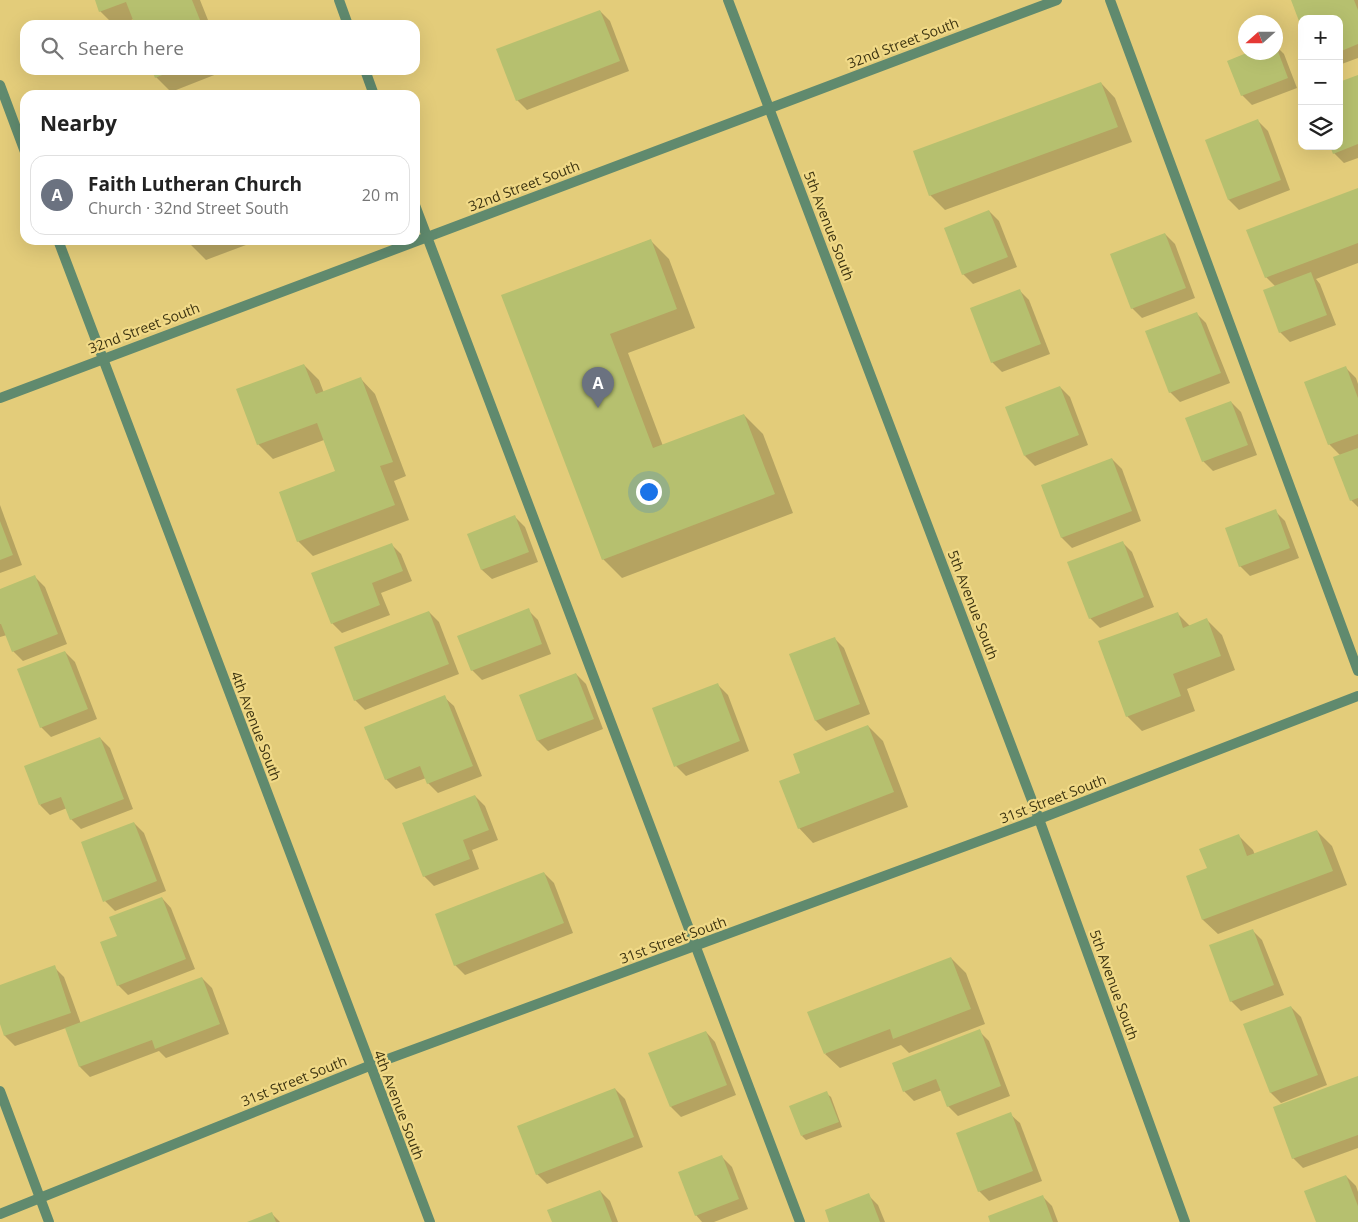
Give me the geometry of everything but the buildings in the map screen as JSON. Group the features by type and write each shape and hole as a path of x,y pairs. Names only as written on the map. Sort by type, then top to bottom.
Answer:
{"street":[{"path":"338,0 346,20"},
{"name":"5th Avenue South","path":"728,0 1039,820 1185,1222"},
{"name":"32nd Street South","path":"420,240 1057,0"},
{"path":"1110,0 1358,671"},
{"path":"367,75 372,90"},
{"path":"0,85 20,139"},
{"path":"420,218 800,1222"},
{"name":"4th Avenue South","path":"60,245 430,1222"},
{"name":"32nd Street South","path":"0,398 406,245"},
{"name":"31st Street South","path":"0,1214 370,1066 1039,820 1358,696"},
{"path":"0,1091 49,1222"}],"place":[{"name":"Faith Lutheran Church","path":"598,408"}]}
